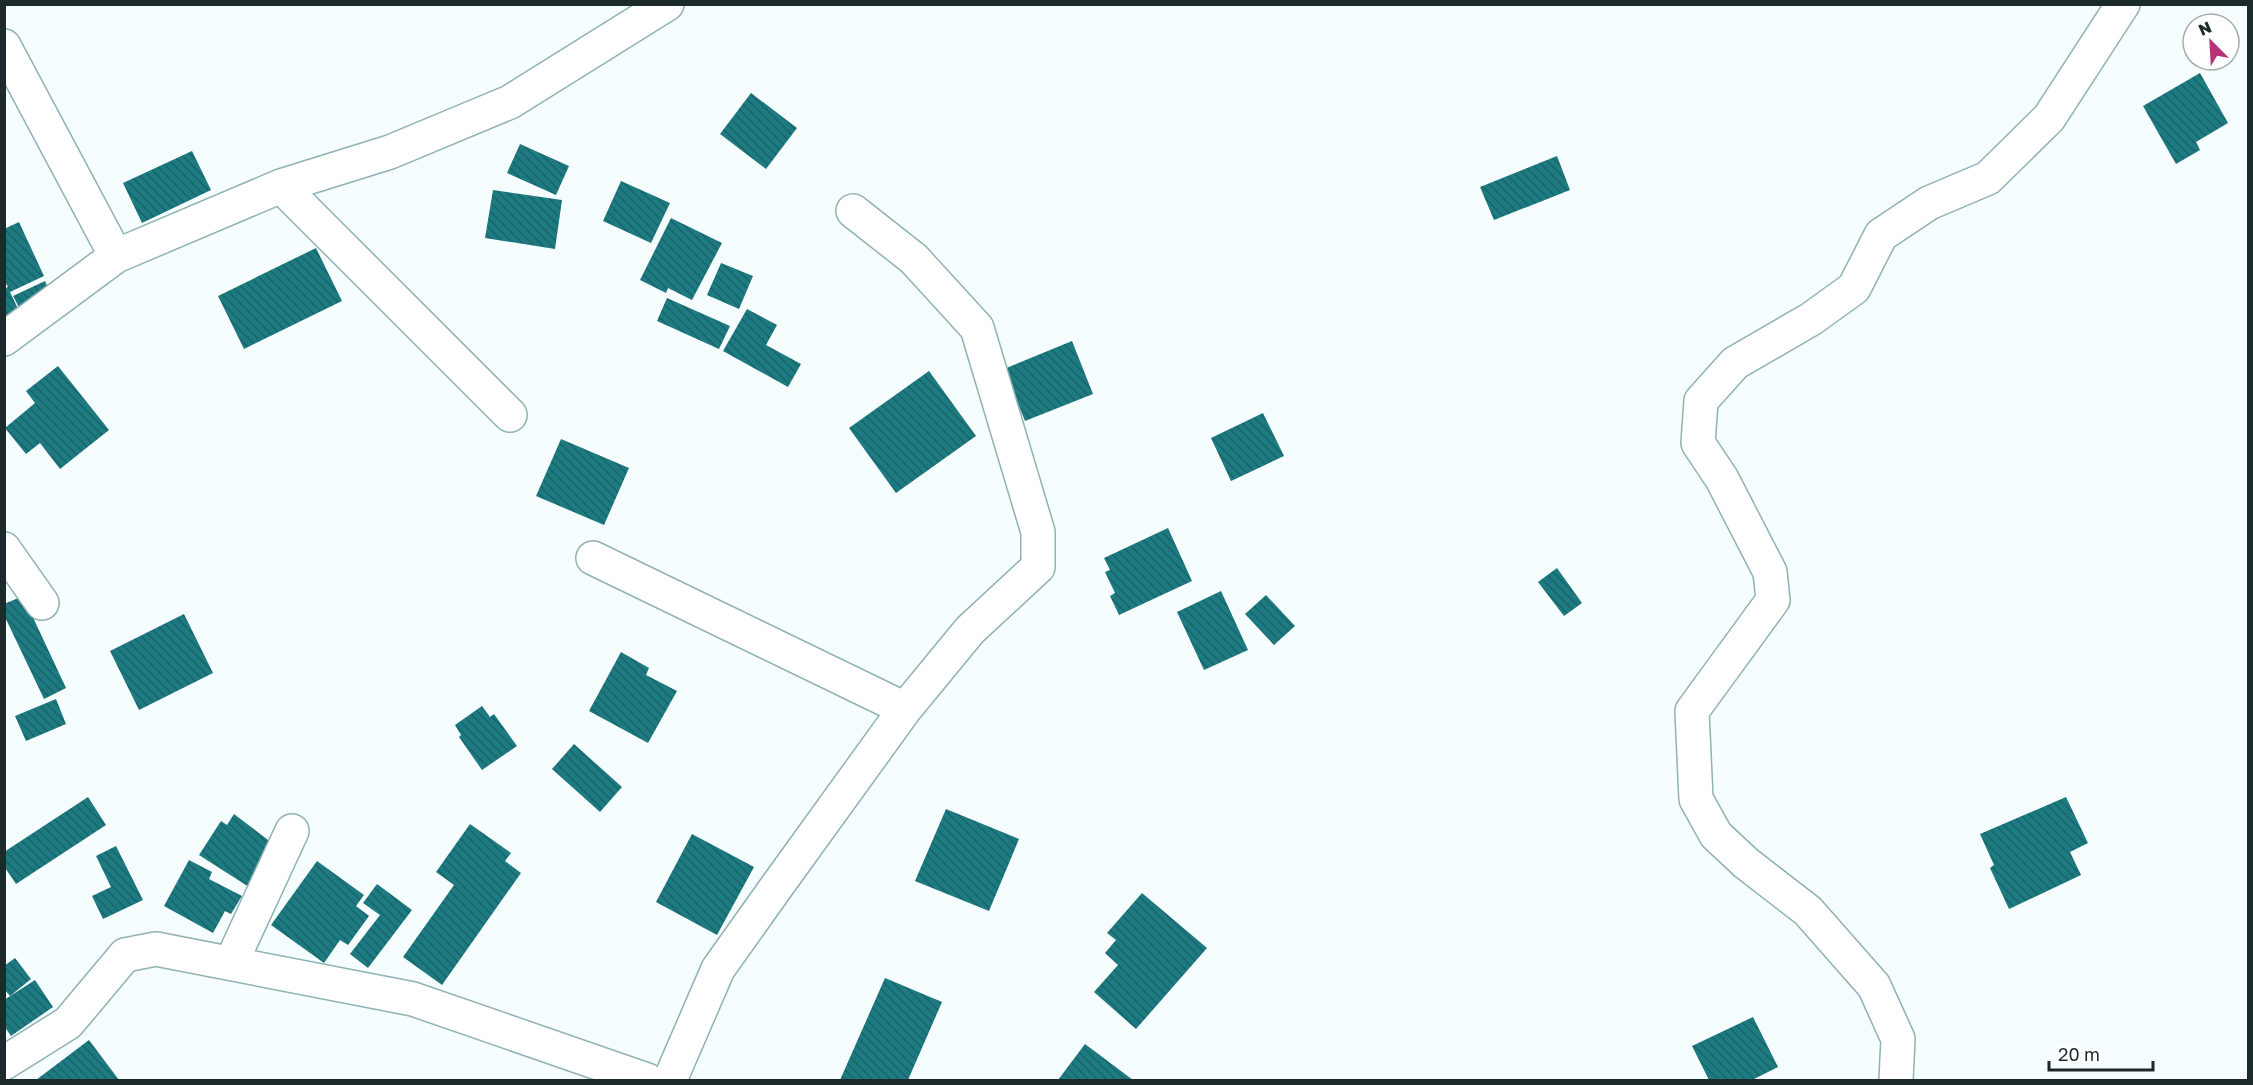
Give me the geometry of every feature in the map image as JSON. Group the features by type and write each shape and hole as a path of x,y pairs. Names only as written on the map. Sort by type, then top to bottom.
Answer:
{"street":[{"path":"4,339 116,256 281,186 390,152 510,102 667,4"},
{"path":"1896,1080 1898,1039 1874,986 1808,911 1746,863 1716,835 1696,799 1692,711 1773,600 1770,572 1722,479 1698,443 1701,401 1735,363 1811,320 1854,288 1881,235 1929,203 1988,178 2049,118 2123,4"},
{"path":"4,46 116,256"},
{"path":"281,186 510,415"},
{"path":"670,1080 718,969 905,709 970,630 1038,567 1038,532 977,328 914,259 853,211"},
{"path":"4,549 42,603"},
{"path":"593,558 905,709"},
{"path":"231,963 292,831"},
{"path":"4,1063 68,1023 125,955 156,949 413,999 647,1080"}],"building":[{"path":"2200,73 2228,123 2196,142 2200,150 2176,164 2143,106"},
{"path":"751,93 797,128 766,169 720,134"},
{"path":"520,144 569,166 556,195 507,173"},
{"path":"192,151 211,190 142,223 123,183"},
{"path":"1557,156 1570,190 1494,220 1480,187"},
{"path":"621,181 670,203 651,243 603,221"},
{"path":"493,190 562,200 555,249 485,238"},
{"path":"671,218 722,243 692,300 668,288 666,293 640,280"},
{"path":"19,222 44,276 10,292 19,311 4,317 4,289 8,287 4,280 4,229"},
{"path":"316,248 342,301 244,349 218,296"},
{"path":"721,263 753,276 739,309 707,295"},
{"path":"45,281 54,300 23,315 13,296"},
{"path":"667,298 730,326 719,349 657,321"},
{"path":"747,309 777,325 766,345 801,364 788,387 723,351"},
{"path":"1072,341 1093,394 1025,421 1004,369"},
{"path":"58,366 109,430 60,469 40,443 26,454 5,428 35,403 26,391"},
{"path":"929,371 976,436 896,493 849,428"},
{"path":"1263,413 1284,456 1231,481 1211,438"},
{"path":"561,439 629,468 604,525 536,496"},
{"path":"1168,528 1192,581 1119,615 1110,596 1115,593 1105,572 1110,570 1104,558"},
{"path":"1557,568 1582,603 1564,616 1538,582"},
{"path":"1221,591 1248,650 1204,670 1177,612"},
{"path":"1266,595 1295,626 1274,645 1245,614"},
{"path":"23,596 66,688 44,699 4,615 4,604"},
{"path":"184,614 213,673 139,710 110,651"},
{"path":"621,652 649,668 646,675 677,691 648,743 589,711"},
{"path":"56,699 66,724 26,741 15,716"},
{"path":"482,706 490,717 494,714 517,746 482,770 459,737 461,735 455,725"},
{"path":"574,744 622,787 600,812 552,769"},
{"path":"88,797 106,825 16,884 4,866 4,852"},
{"path":"2066,797 2088,843 2070,852 2081,875 2009,909 1990,868 1994,865 1980,834"},
{"path":"946,809 1019,839 989,911 915,881"},
{"path":"234,814 276,846 249,887 199,855 221,821 227,825"},
{"path":"470,824 511,853 505,861 521,873 442,985 403,957 454,885 436,872"},
{"path":"692,834 754,867 717,935 656,902"},
{"path":"116,846 143,900 103,919 92,896 111,887 96,856"},
{"path":"189,860 212,872 209,879 242,896 231,914 225,911 213,933 164,906"},
{"path":"317,861 364,895 356,906 369,916 348,945 340,940 324,963 271,925"},
{"path":"377,884 412,910 368,968 350,954 380,915 363,903"},
{"path":"1142,893 1207,948 1136,1029 1094,992 1118,965 1105,953 1116,940 1107,933"},
{"path":"15,958 31,979 10,996 4,989 4,966"},
{"path":"885,978 942,1002 908,1080 840,1080"},
{"path":"35,980 53,1007 11,1036 4,1026 4,1000"},
{"path":"1753,1017 1778,1067 1752,1080 1709,1080 1692,1046"},
{"path":"89,1040 119,1080 36,1080"},
{"path":"1085,1044 1133,1080 1058,1080"}]}
